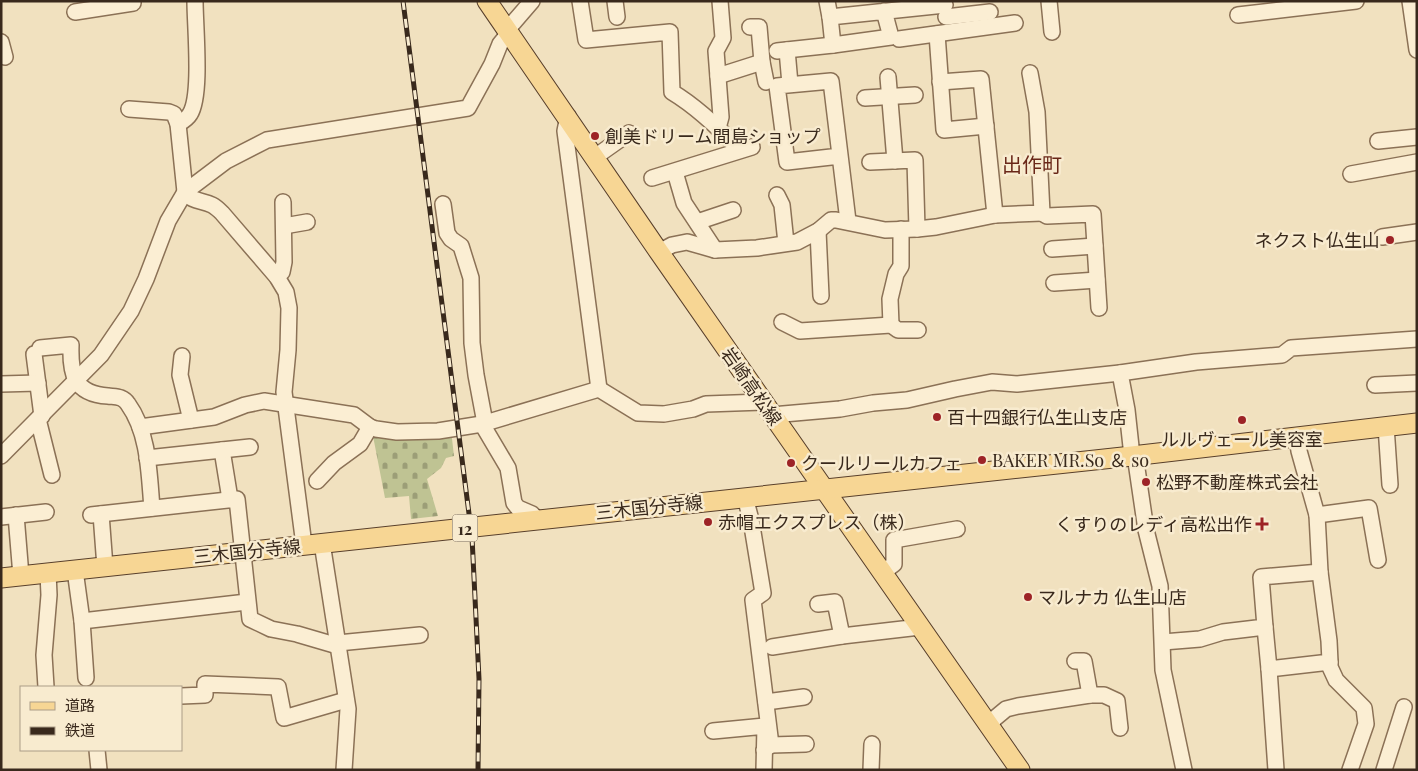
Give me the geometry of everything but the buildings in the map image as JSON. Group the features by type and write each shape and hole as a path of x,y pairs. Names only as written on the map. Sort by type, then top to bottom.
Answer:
{"main road":[{"name":"岩崎高松線","path":"487,1 823,489 1020,770"},
{"name":"三木国分寺線","path":"1,578 1134,456 1417,423"}],"street":[{"path":"178,124 186,120 190,115 196,93 195,1"},
{"path":"1,456 102,355 131,311 146,279 168,221 185,192 226,161 266,140 468,108 492,64 500,44 532,1"},
{"path":"580,1 586,40 670,32 672,92 746,148 652,178"},
{"path":"718,128 721,117 716,51 723,38 720,1"},
{"path":"827,1 833,45"},
{"path":"1049,1 1052,32"},
{"path":"1238,15 1332,2 1356,1"},
{"path":"1410,1 1417,50"},
{"path":"75,12 104,4 133,4"},
{"path":"830,17 945,8 990,12"},
{"path":"945,8 940,82 944,130 986,126"},
{"path":"790,84 782,51 891,37 884,12"},
{"path":"899,40 1015,24"},
{"path":"750,27 759,27 766,82"},
{"path":"718,76 762,62"},
{"path":"1030,73 1037,112 1042,214"},
{"path":"888,76 895,161"},
{"path":"940,82 981,79 995,215"},
{"path":"840,156 787,162 777,86 831,81 848,221"},
{"path":"865,98 915,95"},
{"path":"130,109 174,114 178,124 185,192 192,199 212,205 222,213 277,277 286,292 288,344 284,386 285,403 313,544 338,644 348,709 344,770"},
{"path":"568,116 566,131 598,389"},
{"path":"595,157 629,133"},
{"path":"1388,167 1381,141 1417,137"},
{"path":"870,162 915,160 917,229"},
{"path":"1351,174 1417,162"},
{"path":"675,172 684,203 715,250"},
{"path":"777,195 782,205 786,243"},
{"path":"277,277 282,272 284,262 283,202"},
{"path":"443,204 447,233 451,239 461,246 471,278 472,343 484,424 508,468 514,503 518,508 532,514 537,520"},
{"path":"697,222 733,210"},
{"path":"659,252 672,245 686,242 715,250 757,248 797,242 831,220 848,221 886,230 936,227 995,215 1042,214 1047,216 1093,214 1099,308"},
{"path":"284,226 307,222"},
{"path":"891,325 890,298 896,274 901,266 901,229"},
{"path":"818,230 821,296"},
{"path":"1382,237 1417,232"},
{"path":"1052,249 1095,246"},
{"path":"1054,283 1097,280"},
{"path":"782,322 800,331 891,325 898,330 918,330"},
{"path":"140,427 214,417 254,402 264,401 354,416 370,427 398,432 438,431 484,424 598,389 638,413 664,414 694,409 706,404 768,409 840,409 873,403 907,400 992,382 1017,384 1120,373 1196,362 1282,355 1291,348 1417,339"},
{"path":"52,475 40,418 37,351 71,345 71,360 76,382 86,391 104,396 121,397 128,402 140,427 147,458 152,508"},
{"path":"182,356 180,375 191,420"},
{"path":"1120,373 1146,530 1160,586 1163,670 1184,770"},
{"path":"1,384 38,382"},
{"path":"1375,385 1417,383"},
{"path":"1386,426 1390,485"},
{"path":"317,481 334,463 360,444 370,427"},
{"path":"1297,437 1299,451 1317,515 1320,572 1329,641 1330,667 1336,680 1364,708 1366,724 1350,770"},
{"path":"147,458 250,447"},
{"path":"222,450 230,499"},
{"path":"745,497 751,520 762,592 753,600 766,702 768,747 764,770"},
{"path":"105,567 96,515 236,499 250,619 271,629 338,644 420,635"},
{"path":"1317,515 1369,508 1378,560"},
{"path":"21,576 8,516 46,512"},
{"path":"882,573 894,564 894,540 957,529"},
{"path":"75,570 82,621 86,678"},
{"path":"1276,770 1261,577 1320,572"},
{"path":"46,686 44,655 49,595 48,573"},
{"path":"82,621 247,602"},
{"path":"818,604 835,602 842,636"},
{"path":"772,647 842,636 920,627"},
{"path":"1163,642 1200,639 1223,632 1265,627"},
{"path":"1075,661 1084,661 1090,695"},
{"path":"1269,669 1330,662"},
{"path":"182,696 204,694 205,684 278,687 284,718 346,700"},
{"path":"988,724 1006,709 1090,695 1104,695 1117,701 1120,728"},
{"path":"766,702 804,697"},
{"path":"1384,770 1404,707"},
{"path":"713,731 765,726 768,747"},
{"path":"768,747 806,744"},
{"path":"871,770 872,744"},
{"path":"97,751 99,770"}],"green space":[{"path":"451,430 454,456 446,458 441,468 427,479 438,516 411,519 409,496 385,498 373,436"}],"railway":[{"path":"403,1 472,537 479,679 478,770"}],"place":[{"name":"創美ドリーム間島ショップ","path":"595,136"},
{"name":"ネクスト仏生山","path":"1390,240"},
{"name":"百十四銀行仏生山支店","path":"937,417"},
{"name":"ルルヴェール美容室","path":"1242,420"},
{"name":"BAKER MR.So ＆ so","path":"982,460"},
{"name":"クールリールカフェ","path":"791,463"},
{"name":"松野不動産株式会社","path":"1146,482"},
{"name":"赤帽エクスプレス（株）","path":"708,522"},
{"name":"くすりのレディ高松出作","path":"1262,524"},
{"name":"マルナカ 仏生山店","path":"1028,597"}],"district":[{"name":"出作町","path":"1032,163"}]}
